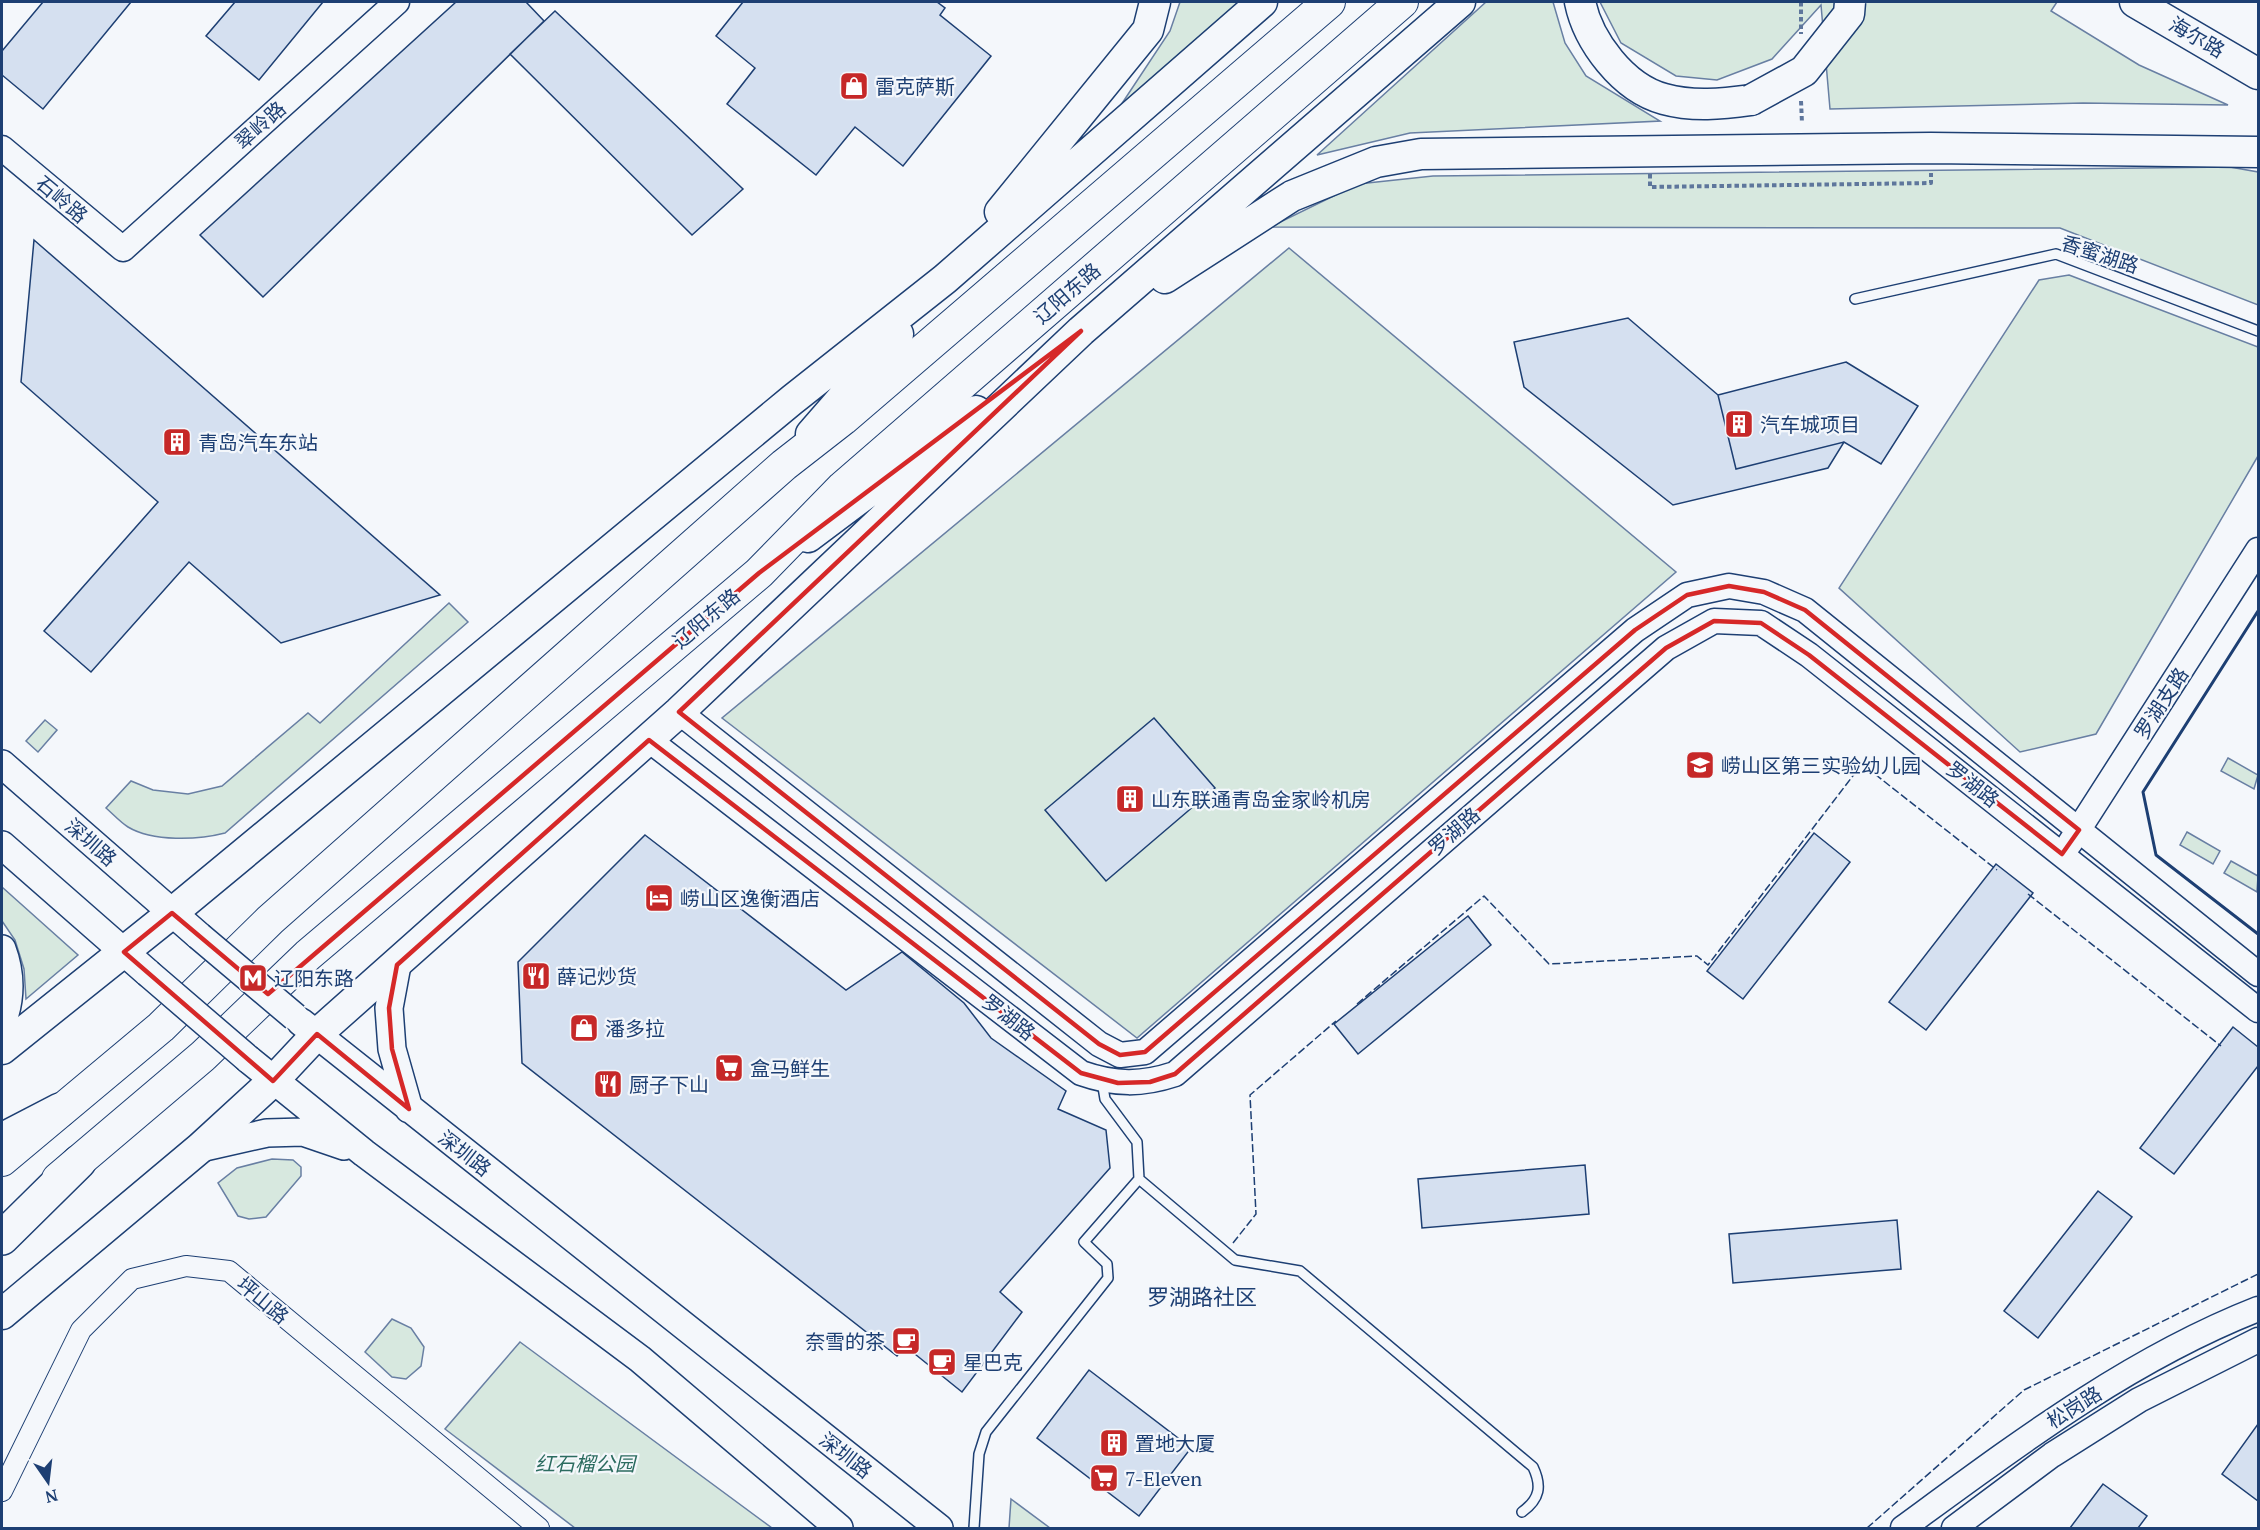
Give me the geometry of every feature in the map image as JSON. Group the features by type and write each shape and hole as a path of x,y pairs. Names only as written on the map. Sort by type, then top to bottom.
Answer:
{"highway":[{"path":"2,1160 160,1027 270,920 784,465 843,419 1329,2"},
{"name":"辽阳东路","path":"2,1225 203,1056 308,956 759,573 843,487 1402,2"},
{"path":"2,1140 60,1110"},
{"path":"2,1238 79,1162"}],"main road":[{"path":"784,465 945,279 1148,30 1155,2"},
{"path":"2,1049 172,913 792,400 945,279 1262,2"},
{"name":"辽阳东路","path":"2,1314 200,1148 273,1081 306,1025 398,965 649,740 1081,331 1460,2"},
{"path":"1580,2 1584,18 1603,54 1628,80 1662,99 1708,105 1751,100 1804,71 1850,14 1850,2"},
{"name":"海尔路","path":"2135,2 2249,68"},
{"path":"759,573 1081,331 1292,196 1376,162 1421,154 1931,148 2259,152"},
{"name":"深圳路","path":"2,764 199,936 409,1109 939,1528"},
{"path":"2,845 273,1081 364,1153 640,1359 839,1528"},
{"path":"2,949 9,986 9,1000 2,1023"},
{"path":"398,965 389,1008 392,1049 409,1109"},
{"path":"200,1148 267,1133 303,1132 364,1153"}],"street":[{"name":"翠岭路","path":"123,249 397,2"},
{"name":"石岭路","path":"2,148 123,249"},
{"name":"罗湖支路","path":"2062,854 2259,550"},
{"path":"679,712 1099,1044 1120,1055 1145,1052 1635,630 1687,595 1728,586 1764,592 1805,609 2259,974"},
{"name":"罗湖路","path":"649,740 1081,1073 1102,1081 1150,1082 1175,1074 1666,648 1714,621 1761,623 1800,648 2259,1010"},
{"name":"坪山路","path":"2,1491 81,1330 132,1279 186,1266 229,1271 539,1528"},
{"name":"松岗路","path":"1903,1528 2034,1432 2122,1377 2259,1309"},
{"name":"松岗路","path":"1954,1528 2052,1455 2139,1400 2259,1340"}],"lane":[{"name":"香蜜湖路","path":"1855,299 2056,254 2259,331"},
{"path":"975,1528 979,1454 986,1432 1108,1278 1107,1264 1084,1242 1139,1179 1137,1142 1104,1099 1102,1081"},
{"path":"1139,1179 1235,1260 1300,1271 1533,1467 1539,1480 1539,1492 1534,1503 1522,1512"}],"path":[{"path":"1649,152 1650,187 1931,183 1931,148"}],"highlighted area":[{"path":"1081,331 679,712 1099,1044 1120,1055 1145,1052 1635,630 1687,595 1729,586 1764,592 1805,610 2079,830 2062,854 1809,655 1761,623 1714,621 1666,648 1175,1074 1150,1082 1118,1083 1081,1073 649,740 397,965 389,1008 392,1049 409,1109 317,1034 273,1081 124,952 172,913 268,994 759,573"}],"green space":[{"path":"1180,2 1244,2 1115,114 1170,31"},
{"path":"1486,2 1553,2 1565,43 1586,76 1660,121 1410,133 1317,155"},
{"path":"1600,2 2057,2 2051,11 2139,65 2228,105 2083,103 1830,109 1821,5 1772,59 1717,80 1676,76 1621,43"},
{"path":"2230,167 2258,172 2258,305 2060,228 1270,227 1358,184 1433,176"},
{"path":"1289,248 1676,572 1137,1038 722,718"},
{"path":"2069,275 2258,347 2258,456 2096,734 2020,752 1839,588 2039,280"},
{"path":"449,603 468,622 225,833 189,838 150,835 128,827 106,808 131,781 153,790 188,794 222,786 308,713 320,723"},
{"path":"45,720 57,730 38,752 26,741"},
{"path":"2228,758 2258,775 2254,789 2221,771"},
{"path":"2187,832 2220,851 2213,864 2180,845"},
{"path":"2231,861 2258,876 2257,892 2224,873"},
{"path":"2,887 78,955 26,999 24,969 15,940 2,921"},
{"path":"272,1159 293,1160 301,1167 301,1176 266,1217 249,1219 238,1216 218,1183 237,1168"},
{"path":"392,1319 411,1328 424,1347 421,1366 406,1379 392,1377 365,1352"},
{"name":"红石榴公园","path":"520,1342 772,1528 575,1528 445,1429"},
{"path":"1011,1499 1050,1528 1009,1528"}],"building":[{"path":"43,2 131,2 43,109 2,75 2,51"},
{"path":"235,2 323,2 259,80 206,36"},
{"path":"456,2 526,2 544,21 263,297 200,235"},
{"name":"雷克萨斯","path":"743,2 937,2 945,8 940,15 991,56 903,166 855,127 816,175 727,104 755,68 716,36"},
{"path":"555,11 743,189 692,235 510,54"},
{"name":"青岛汽车东站","path":"34,240 440,595 281,643 189,562 91,672 44,631 158,502 21,382"},
{"name":"汽车城项目","path":"1628,318 1718,395 1846,362 1918,406 1881,464 1844,442 1828,468 1673,505 1524,387 1514,342"},
{"path":"1846,362 1918,406 1881,464 1844,442 1736,469 1718,395"},
{"name":"山东联通青岛金家岭机房","path":"1154,718 1215,788 1106,881 1045,810"},
{"path":"1814,833 1850,862 1743,999 1707,971"},
{"path":"645,835 846,990 902,952 964,1003 991,1038 1066,1091 1058,1109 1106,1130 1110,1168 1000,1292 1022,1312 962,1392 905,1346 897,1356 522,1063 518,962"},
{"path":"1996,864 2033,893 1926,1030 1889,1002"},
{"path":"1468,916 1491,945 1358,1054 1334,1024"},
{"path":"2233,1027 2258,1047 2258,1066 2174,1174 2140,1148"},
{"path":"1585,1165 1589,1214 1422,1228 1418,1179"},
{"path":"2098,1191 2132,1217 2038,1338 2004,1311"},
{"path":"1897,1220 1901,1269 1733,1283 1729,1234"},
{"name":"置地大厦","path":"1089,1370 1191,1448 1139,1516 1037,1438"},
{"path":"2258,1424 2258,1501 2222,1474"},
{"path":"2103,1484 2147,1516 2138,1528 2070,1528"}],"fence":[{"path":"1357,1004 1484,896 1549,964 1697,956 1708,965 1862,764 1997,870"},
{"path":"2028,894 2221,1046"},
{"path":"1233,1243 1256,1214 1250,1095 1336,1021"},
{"path":"1867,1528 2024,1390 2258,1274"}],"wall":[{"path":"2258,611 2143,792 2156,855 2258,934"}],"place":[{"name":"雷克萨斯","path":"854,86"},
{"name":"汽车城项目","path":"1739,424"},
{"name":"青岛汽车东站","path":"177,442"},
{"name":"崂山区第三实验幼儿园","path":"1700,765"},
{"name":"山东联通青岛金家岭机房","path":"1130,799"},
{"name":"崂山区逸衡酒店","path":"659,898"},
{"name":"薛记炒货","path":"536,976"},
{"name":"辽阳东路","path":"253,978"},
{"name":"潘多拉","path":"584,1028"},
{"name":"盒马鲜生","path":"729,1068"},
{"name":"厨子下山","path":"608,1084"},
{"name":"奈雪的茶","path":"906,1341"},
{"name":"星巴克","path":"942,1362"},
{"name":"置地大厦","path":"1114,1443"},
{"name":"7-Eleven","path":"1104,1478"}],"district":[{"name":"罗湖路社区","path":"1202,1296"}]}
